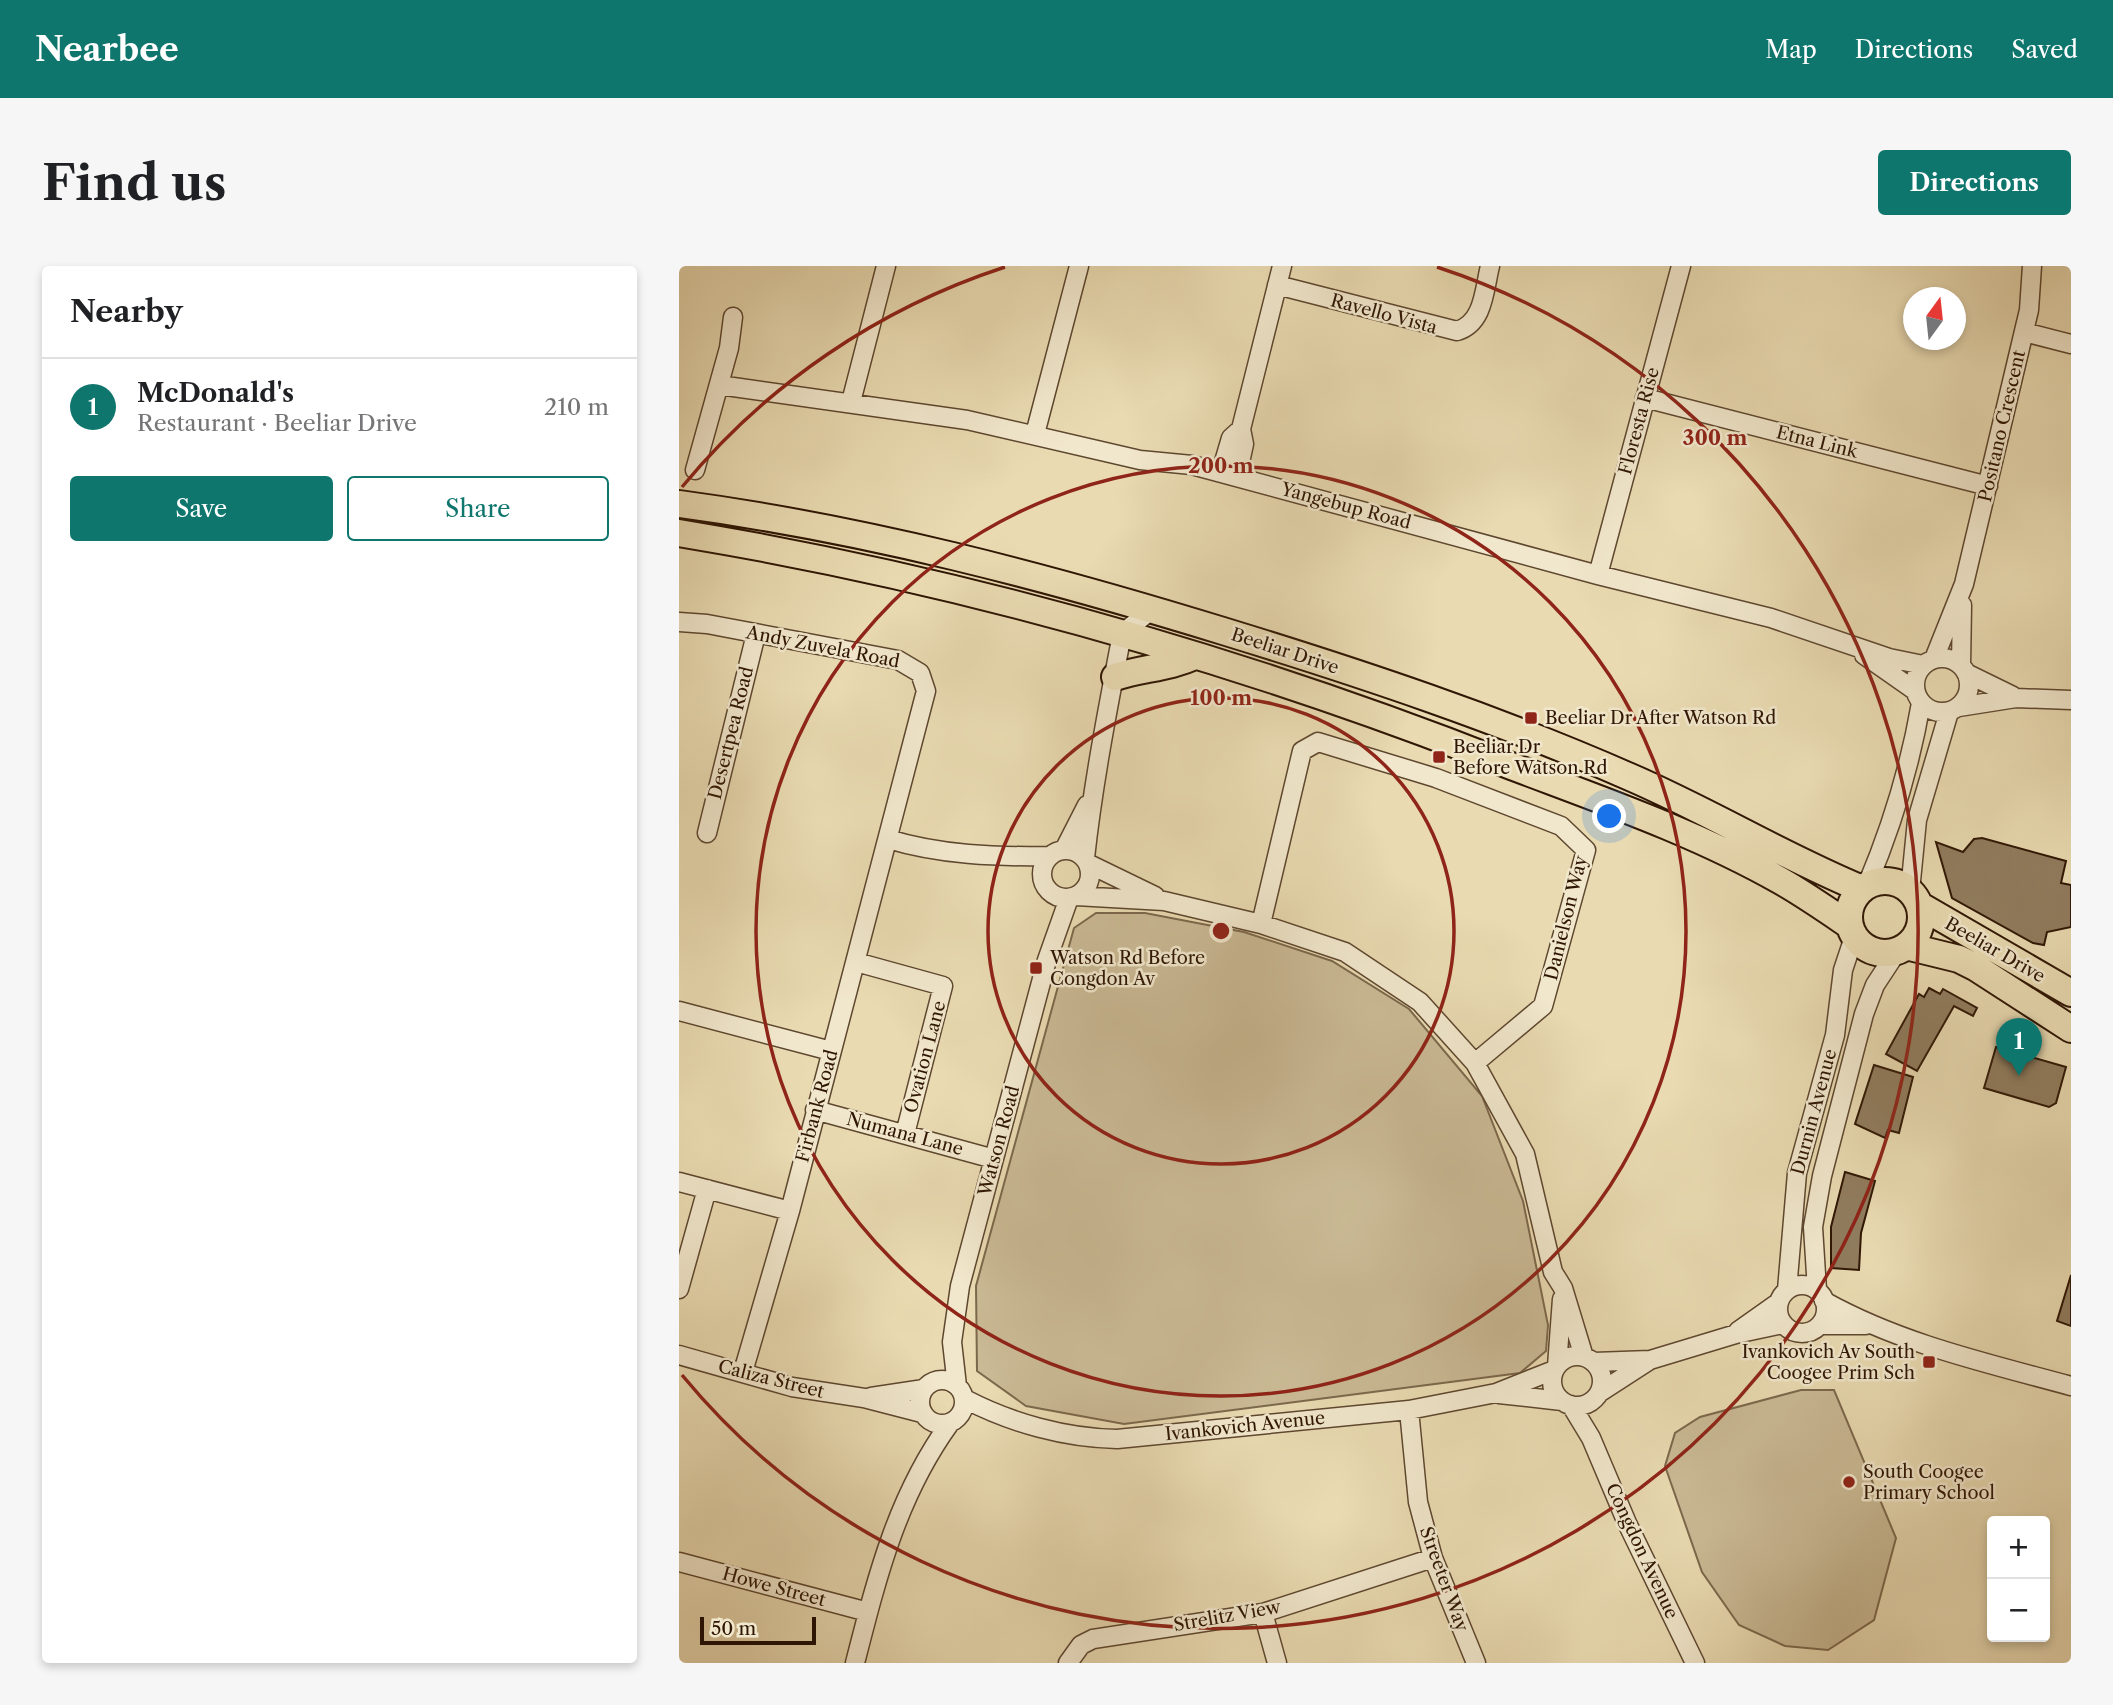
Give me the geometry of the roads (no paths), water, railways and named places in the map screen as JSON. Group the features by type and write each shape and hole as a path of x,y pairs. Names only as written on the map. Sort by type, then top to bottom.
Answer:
{"highway":[{"name":"Beeliar Drive","path":"679,504 874,536 966,557 1152,609 1356,673 1555,746 1697,807 1729,827 1864,887"},
{"name":"Beeliar Drive","path":"679,533 831,560 933,582 1195,656 1428,733 1652,822 1782,881 1852,931"},
{"path":"1115,677 1143,668 1173,667 1195,656"},
{"path":"1889,881 1914,898 1918,932 1902,948 1873,951 1852,931 1850,905 1864,887 1889,881"},
{"name":"Beeliar Drive","path":"1914,898 2071,993"},
{"name":"Beeliar Drive","path":"1902,948 1967,962 2071,1029"}],"street":[{"path":"851,402 886,266"},
{"path":"1035,434 1079,266"},
{"path":"1229,474 1231,438 1241,429 1282,266"},
{"name":"Ravello Vista","path":"1277,285 1457,331 1467,328 1477,317 1490,266"},
{"name":"Floresta Rise","path":"1598,575 1681,266"},
{"name":"Positano Crescent","path":"1964,670 1961,622 1964,584 2024,332 2032,266"},
{"path":"695,470 729,348 733,317"},
{"path":"2024,332 2071,344"},
{"name":"Yangebup Road","path":"719,385 851,402 1035,434 1140,460 1192,465 1841,639 1889,657 1929,662"},
{"name":"Etna Link","path":"1645,398 1988,486"},
{"name":"Positano Crescent","path":"1929,662 1964,584"},
{"path":"1072,897 1090,879 1087,861 1092,796 1122,634 1101,594"},
{"path":"1122,634 1152,609"},
{"name":"Andy Zuvela Road","path":"679,622 898,660 920,673 926,691 925,702 888,839"},
{"name":"Desertpea Road","path":"707,833 756,634"},
{"name":"Yangebup Road","path":"1841,639 1918,696"},
{"path":"1864,887 1888,837 1906,780 1918,696 1916,675 1929,662 1947,658 2016,698"},
{"path":"1914,898 1917,820 1954,710 1969,689 1964,670"},
{"path":"1918,696 1934,712 2016,698 2071,700"},
{"name":"Danielson Way","path":"1261,924 1302,751 1318,742 1436,778 1561,827 1586,850 1543,1006 1475,1063"},
{"path":"1046,887 1042,869 1057,853 1092,796"},
{"path":"888,839 919,847 997,857 1079,853 1087,861 1164,901"},
{"name":"Firbank Road","path":"743,1372 790,1211 888,839"},
{"path":"997,857 1028,870 1046,887 1072,897 1164,901 1261,924 1345,952 1420,1002 1475,1063 1525,1153 1553,1272 1563,1288 1589,1360 1602,1376 1597,1395"},
{"name":"Watson Road","path":"1046,887 1053,941"},
{"name":"Watson Road","path":"961,1392 952,1342 960,1286 1053,941 1072,897"},
{"name":"Durnin Avenue","path":"1783,1296 1792,1265 1792,1208 1797,1173 1835,1035 1843,970 1852,931"},
{"name":"Durnin Avenue","path":"1821,1296 1813,1227 1822,1176 1864,1014 1875,985 1902,948"},
{"name":"Ovation Lane","path":"856,962 943,986 905,1134"},
{"path":"679,1011 831,1051"},
{"name":"Numana Lane","path":"815,1110 994,1159"},
{"path":"679,1182 790,1211"},
{"path":"679,1289 708,1189"},
{"path":"1735,1334 1783,1296 1802,1285 1873,1325 1926,1345 2071,1386"},
{"path":"1563,1288 1552,1387 1567,1403 1580,1406 1650,1360 1735,1334 1783,1324"},
{"path":"1783,1296 1779,1318 1783,1324 1801,1334 1820,1325 1873,1325"},
{"path":"1820,1325 1826,1314 1821,1296"},
{"name":"Watson Road","path":"929,1385 952,1342"},
{"name":"Caliza Street","path":"679,1355 810,1391 864,1398 925,1416"},
{"path":"1555,1368 1569,1356 1589,1360 1650,1360"},
{"name":"Ivankovich Avenue","path":"961,1392 995,1414 1078,1437 1117,1439 1409,1410 1496,1393 1555,1368"},
{"path":"855,1663 893,1527 924,1458 964,1408 961,1392 946,1380 929,1385 920,1397 925,1416 924,1458"},
{"name":"Caliza Street","path":"864,1398 929,1385"},
{"name":"Ivankovich Avenue","path":"1496,1393 1567,1403"},
{"name":"Congdon Avenue","path":"1591,1438 1597,1395"},
{"name":"Congdon Avenue","path":"1567,1403 1591,1438 1627,1523 1696,1663"},
{"name":"Streeter Way","path":"1409,1410 1418,1502 1433,1558 1476,1663"},
{"name":"Ivankovich Avenue","path":"953,1421 995,1414"},
{"path":"925,1416 935,1424 953,1421"},
{"name":"Strelitz View","path":"1068,1663 1081,1645 1104,1636 1263,1613 1433,1558"},
{"name":"Howe Street","path":"679,1562 868,1612"},
{"path":"1263,1613 1277,1663"}],"place":[{"name":"Beeliar Dr After Watson Rd","path":"1531,718"},
{"name":"Beeliar Dr Before Watson Rd","path":"1439,757"},
{"name":"Watson Rd Before Congdon Av","path":"1036,968"},
{"name":"McDonald's","path":"2019,1076"},
{"name":"Ivankovich Av South Coogee Prim Sch","path":"1929,1362"},
{"name":"South Coogee Primary School","path":"1849,1482"}]}
